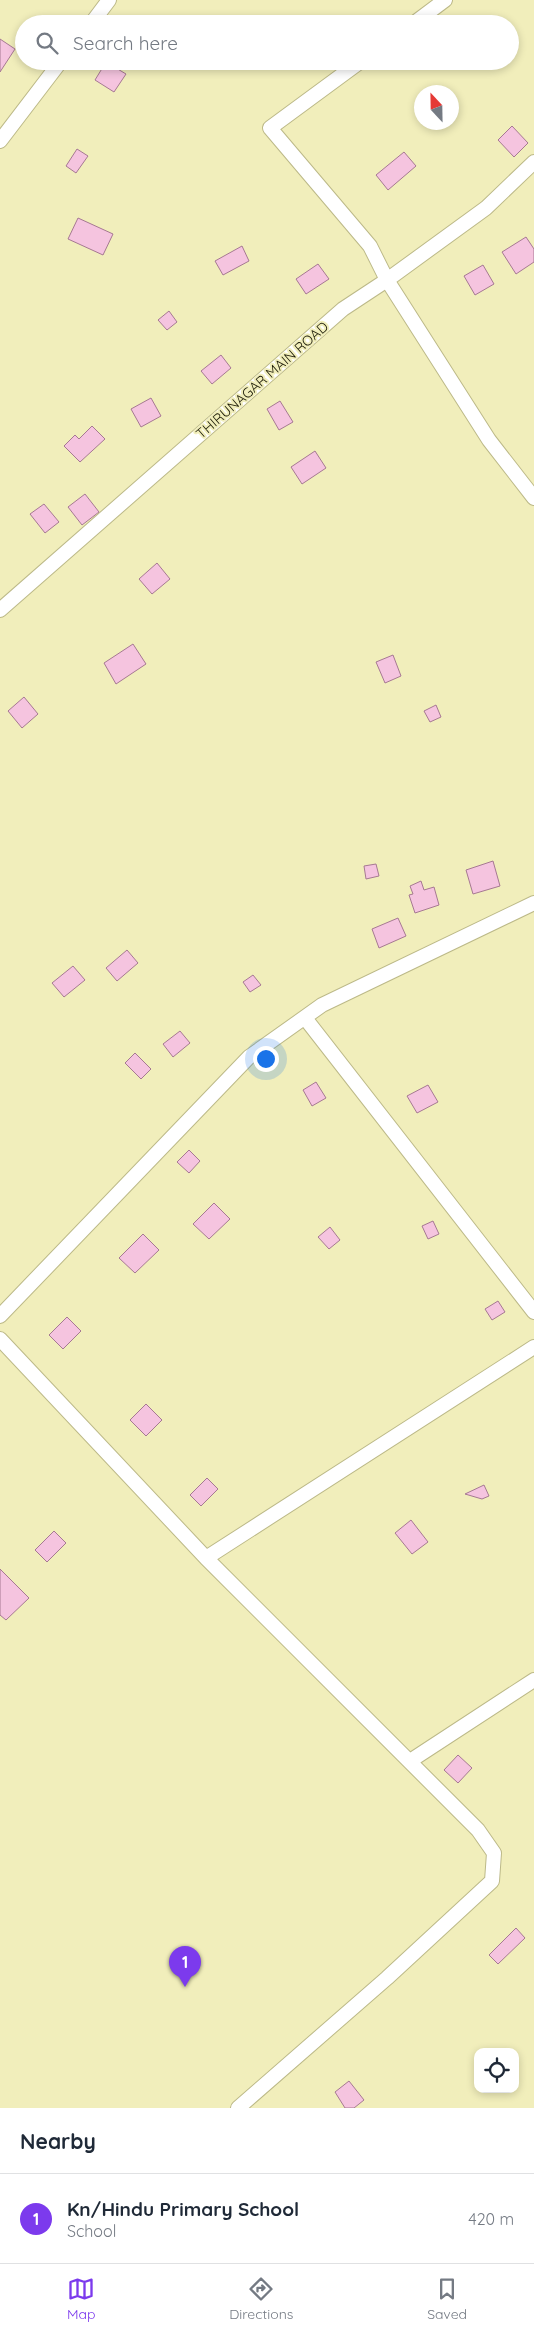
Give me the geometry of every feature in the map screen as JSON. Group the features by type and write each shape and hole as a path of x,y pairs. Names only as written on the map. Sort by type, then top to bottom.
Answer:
{"street":[{"path":"98,15 109,0"},
{"path":"425,15 446,0"},
{"path":"0,141 54,70"},
{"path":"349,70 270,128 370,246 387,280 489,440 534,498"},
{"name":"THIRUNAGAR MAIN ROAD","path":"0,610 343,309 387,280 486,208 534,162"},
{"path":"0,1316 249,1057 322,1005 534,903"},
{"path":"305,1018 534,1312"},
{"path":"0,1339 206,1558 478,1830 494,1853 492,1881 388,1978 238,2108"},
{"path":"206,1558 534,1347"},
{"path":"410,1761 534,1680"}],"building":[{"path":"0,39 15,49 0,72"},
{"path":"101,70 119,70 126,74 114,92 95,80"},
{"path":"512,126 528,143 514,157 498,140"},
{"path":"77,149 88,156 76,173 66,166"},
{"path":"404,152 416,166 388,190 376,175"},
{"path":"78,218 113,234 103,255 68,239"},
{"path":"526,237 534,249 534,262 516,274 502,252"},
{"path":"242,246 249,261 223,275 215,261"},
{"path":"318,264 329,279 306,294 296,279"},
{"path":"483,265 494,284 475,295 464,276"},
{"path":"169,311 177,322 167,330 158,320"},
{"path":"221,355 231,368 212,384 201,371"},
{"path":"151,398 161,416 141,427 131,409"},
{"path":"280,401 293,422 279,430 267,409"},
{"path":"92,426 105,439 80,462 64,446 75,435 79,439"},
{"path":"315,451 326,468 302,484 291,467"},
{"path":"85,494 99,512 82,525 68,507"},
{"path":"44,504 59,522 45,533 30,514"},
{"path":"157,563 170,579 152,594 139,579"},
{"path":"133,644 146,664 116,684 104,663"},
{"path":"393,655 401,676 385,683 376,662"},
{"path":"24,697 38,714 22,728 8,711"},
{"path":"436,705 441,717 430,722 424,711"},
{"path":"493,861 500,886 473,894 466,870"},
{"path":"376,864 379,876 366,879 364,866"},
{"path":"421,881 424,890 434,887 439,905 415,913 409,895 413,894 410,886"},
{"path":"398,918 406,936 379,948 372,929"},
{"path":"127,950 138,963 117,981 106,968"},
{"path":"73,966 85,980 64,997 52,983"},
{"path":"253,975 261,985 250,992 243,982"},
{"path":"180,1031 190,1043 173,1057 163,1044"},
{"path":"135,1053 151,1069 141,1079 125,1063"},
{"path":"316,1082 326,1098 312,1106 303,1090"},
{"path":"428,1085 438,1102 417,1113 407,1096"},
{"path":"189,1150 200,1161 189,1173 177,1162"},
{"path":"214,1203 230,1219 209,1239 193,1224"},
{"path":"433,1221 439,1234 428,1239 422,1226"},
{"path":"330,1227 340,1240 329,1249 318,1237"},
{"path":"143,1234 159,1250 135,1273 119,1258"},
{"path":"498,1301 505,1312 492,1320 485,1309"},
{"path":"67,1317 81,1331 63,1349 49,1335"},
{"path":"146,1404 162,1420 146,1436 130,1420"},
{"path":"207,1478 218,1489 201,1506 190,1495"},
{"path":"484,1485 489,1496 482,1499 465,1494"},
{"path":"411,1520 428,1542 412,1554 395,1533"},
{"path":"54,1531 66,1543 47,1562 35,1550"},
{"path":"0,1569 29,1598 6,1620 0,1615"},
{"path":"458,1755 472,1768 458,1783 444,1770"},
{"path":"516,1928 525,1938 498,1964 489,1955"},
{"path":"349,2081 364,2100 354,2108 345,2108 335,2092"}],"place":[{"name":"Kn/Hindu Primary School","path":"185,1987"}]}
